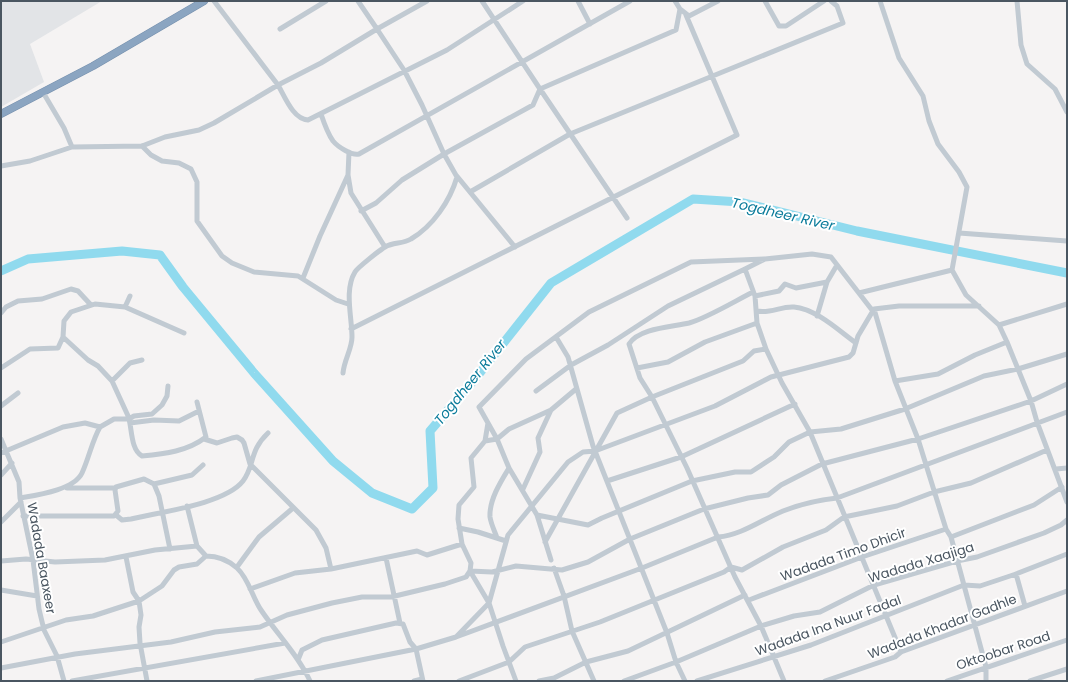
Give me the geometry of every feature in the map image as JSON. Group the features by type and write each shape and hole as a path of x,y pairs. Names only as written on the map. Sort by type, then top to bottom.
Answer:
{"highway":[{"path":"1,114 44,94 204,1"}],"street":[{"path":"214,1 278,86 297,115 302,119 308,120 404,70 447,50 523,1"},
{"path":"280,29 326,1"},
{"path":"358,1 404,70 444,154 456,175 515,247"},
{"path":"1,166 30,161 72,147 142,146 165,137 208,127 427,1"},
{"path":"482,1 540,90 627,218"},
{"path":"578,1 590,24"},
{"path":"320,114 334,142 349,152 359,154 427,117 630,1"},
{"path":"351,329 737,135 686,15 675,1"},
{"path":"686,15 689,16 718,1"},
{"path":"765,1 779,26 786,26 823,1"},
{"path":"470,192 570,134 843,23 837,6 831,1"},
{"path":"880,1 899,58 923,96 929,121 938,144 959,172 967,187 952,270 966,295 999,325 1031,401 1037,422 1047,450 1056,469 1067,502"},
{"path":"1018,1 1021,45 1027,64 1055,89 1067,112"},
{"path":"361,211 376,203 402,180 444,154 533,105 540,90 676,30 680,9"},
{"path":"44,94 64,128 72,147"},
{"path":"142,146 151,155 162,161 179,163 191,169 196,182 197,221 222,256 232,263 254,272 265,274 294,274 303,278 325,294 340,302 348,304"},
{"path":"349,152 348,175 351,193 385,247"},
{"path":"303,278 320,236 348,175"},
{"path":"343,372 352,339 351,314 348,304 355,271 385,247 403,243 412,239 439,215 454,186 456,175"},
{"path":"958,233 1067,241"},
{"path":"550,560 532,506 510,468 497,439 479,407 526,359 589,312 691,262 765,259 812,254 831,257 859,294 873,309 895,380 905,409 918,439 925,467 946,529 951,537 986,667 986,681"},
{"path":"536,391 570,365 608,345 668,306 765,259"},
{"path":"816,316 827,282 837,265"},
{"path":"745,269 754,294 757,323 766,349 778,376 810,432 901,652"},
{"path":"859,294 952,270"},
{"path":"784,681 761,626 731,567 681,456 664,424 652,396 642,383 629,344 633,339 656,329 690,322 754,294 779,291 785,284 796,288 827,282"},
{"path":"1,313 6,307 18,301 42,299 70,290 78,291 91,304"},
{"path":"125,307 130,296"},
{"path":"1,368 30,349 58,348 63,337 64,321 68,314 91,304 125,307 184,333"},
{"path":"999,325 1067,304"},
{"path":"456,637 490,603 508,535 568,462 583,452 595,451 715,406 771,377 849,357 853,353 863,324 873,309 899,306 979,306"},
{"path":"757,312 765,313 793,307 805,309 856,343"},
{"path":"637,368 668,362 705,342 757,323"},
{"path":"556,336 570,365 595,451 654,599 676,662 685,681"},
{"path":"63,337 88,360 98,366 112,381 130,420 135,448 142,456 186,449 204,439 217,443 237,437 244,443 250,464 316,530 326,548 331,569"},
{"path":"895,380 938,374 975,355 1007,342"},
{"path":"545,542 617,413 652,396 742,361 754,350 766,349"},
{"path":"536,515 558,518 572,523 588,525 692,481 736,472 751,472 774,457 789,442 810,432 841,429 905,409 984,376 1018,369 1067,354"},
{"path":"112,381 130,363 142,360"},
{"path":"470,571 492,572 516,566 569,569 588,562 630,539 704,509 768,495 780,485 822,464 918,439 1031,401 1067,384"},
{"path":"130,420 148,415 158,410 166,396 168,386"},
{"path":"485,441 497,439 509,429 551,410 576,389"},
{"path":"1,406 18,393"},
{"path":"197,402 206,437 204,439"},
{"path":"607,481 681,456 795,404"},
{"path":"523,489 540,452 538,438 551,410"},
{"path":"66,488 81,475 100,427 114,419 179,421 199,411"},
{"path":"256,681 416,649 456,637 642,568 718,537 730,536 782,511 807,503 837,498 925,467 1037,422 1067,412"},
{"path":"1,668 140,645 171,642 229,630 248,630 260,627 270,621 287,615 332,603 362,597 394,596 451,583 466,577 470,571 471,563 462,544 458,519 459,505 474,487 471,458 485,441 488,422"},
{"path":"1,453 6,449 74,424 85,423 100,427"},
{"path":"23,516 93,517 116,515 122,520 204,503 227,495 242,482 256,446 268,433"},
{"name":"Wadada Baaxeer","path":"1,439 19,482 23,516 33,560 37,596 44,627 58,658 64,681"},
{"path":"731,567 742,570 783,547 826,530 844,517 897,506 934,492 971,482 1047,450"},
{"path":"1,475 12,464"},
{"path":"1,522 21,500 66,488 115,488 144,479 154,484 192,474 203,465"},
{"path":"497,538 490,517 500,484 510,468"},
{"path":"1056,469 1067,468"},
{"path":"154,484 162,511 170,548"},
{"path":"951,537 1034,505 1062,487"},
{"path":"115,488 117,501 116,515"},
{"path":"187,506 197,546 206,556 216,557 241,572 261,611 298,660 310,681"},
{"path":"236,568 259,537 293,508"},
{"name":"Wadada Xaajiga","path":"624,681 676,662 761,626 794,616 820,612 874,585 957,561 977,557 1044,533 1061,525 1067,520"},
{"path":"459,528 478,532 506,541"},
{"name":"Wadada Timo Dhicir","path":"749,600 862,557 946,529"},
{"path":"250,589 294,573 331,569 417,551 427,555 462,544"},
{"path":"1,561 88,561 126,557 170,548 197,546"},
{"path":"964,584 980,586 1067,554"},
{"path":"1,642 66,620 93,616 139,601 162,586 174,570 179,567 197,564 206,556"},
{"path":"126,557 133,592 139,601 140,645 147,681"},
{"path":"386,558 400,623 403,624 410,642 416,649 423,680 414,681"},
{"path":"459,681 509,662 525,647 600,622 724,572 731,567"},
{"path":"554,568 564,596 572,631 594,681"},
{"path":"470,571 490,603 516,681"},
{"path":"1016,574 1025,606"},
{"name":"Wadada Ina Nuur Fadal","path":"697,681 811,646 886,617 964,584"},
{"path":"1,590 37,596"},
{"name":"Wadada Khadar Gadhle","path":"825,681 895,657 901,652 1067,591"},
{"path":"539,681 554,678 586,662 628,651 745,595"},
{"path":"298,660 302,650 322,640 400,623"},
{"name":"Oktoobar Road","path":"947,681 1067,640"},
{"path":"72,681 285,643"},
{"path":"1030,681 1067,669"}],"shaded area":[{"path":"1,1 102,1 30,44 44,82 1,107"}],"waterway":[{"name":"Togdheer River","path":"1,271 28,259 122,251 160,255 183,287 254,373 333,461 372,493 412,509 433,488 430,431 479,374 551,283 693,199 740,202 857,231 1067,273"}]}
